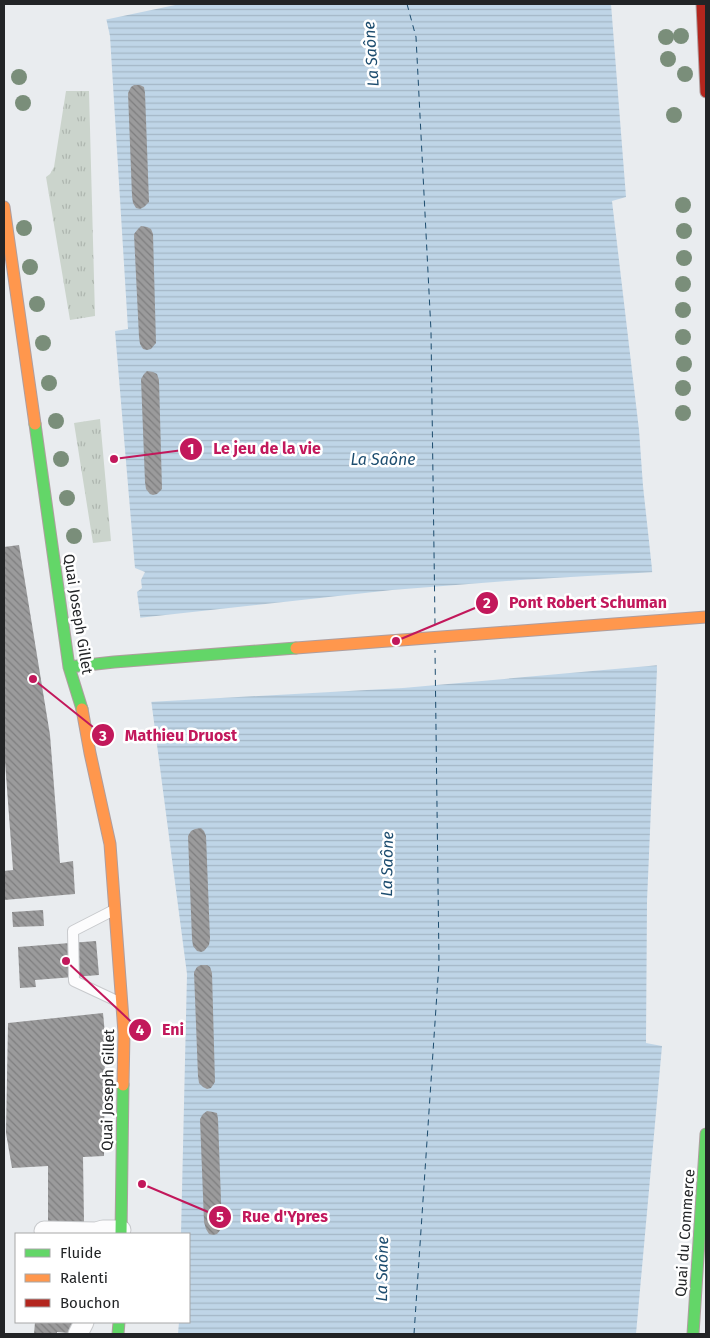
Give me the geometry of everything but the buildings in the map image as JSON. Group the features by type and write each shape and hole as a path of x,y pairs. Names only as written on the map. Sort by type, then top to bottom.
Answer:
{"main road":[{"path":"702,4 706,92"},
{"name":"Quai Joseph Gillet","path":"4,207 69,667 84,714 90,753 110,844 124,1033 121,1232"},
{"path":"69,667 706,617"},
{"name":"Quai du Commerce","path":"693,1334 706,1134"}],"street":[{"path":"44,1231 95,1233 103,1230 121,1232"}],"lane":[{"path":"115,909 73,932 74,981 122,1003"}],"green space":[{"path":"66,91 89,91 95,316 70,320 46,177 54,167"},
{"path":"100,419 111,541 93,543 74,423"}],"water":[{"name":"La Saône","path":"103,4 611,4 626,197 612,201 639,430 652,569 657,669 647,901 646,1043 662,1046 636,1334 178,1334 179,1323 190,1323 190,1233 181,1233 187,974 137,592 142,588 141,580 145,572 135,568 115,331 128,329 110,36"}],"pier":[{"path":"101,4 180,4 104,20"},
{"path":"655,572 660,665 403,688 149,702 138,618 392,590"}],"ferry route":[{"path":"407,4 416,37 431,331 435,624"},
{"path":"414,1334 439,963 435,650"}],"traffic: fast":[{"path":"35,424 69,667 82,709"},
{"path":"69,667 296,648"},
{"path":"121,1233 123,1085"},
{"path":"693,1334 706,1134"},
{"path":"118,1334 119,1323"}],"traffic: slow":[{"path":"4,207 35,424"},
{"path":"296,648 706,617"},
{"path":"82,709 110,844 124,1033 123,1085"}],"traffic: jam":[{"path":"702,4 706,92"}],"place":[{"name":"Le jeu de la vie","path":"114,459"},
{"name":"Pont Robert Schuman","path":"396,641"},
{"name":"Mathieu Druost","path":"33,679"},
{"name":"Eni","path":"66,961"},
{"name":"Rue d'Ypres","path":"142,1184"}]}
